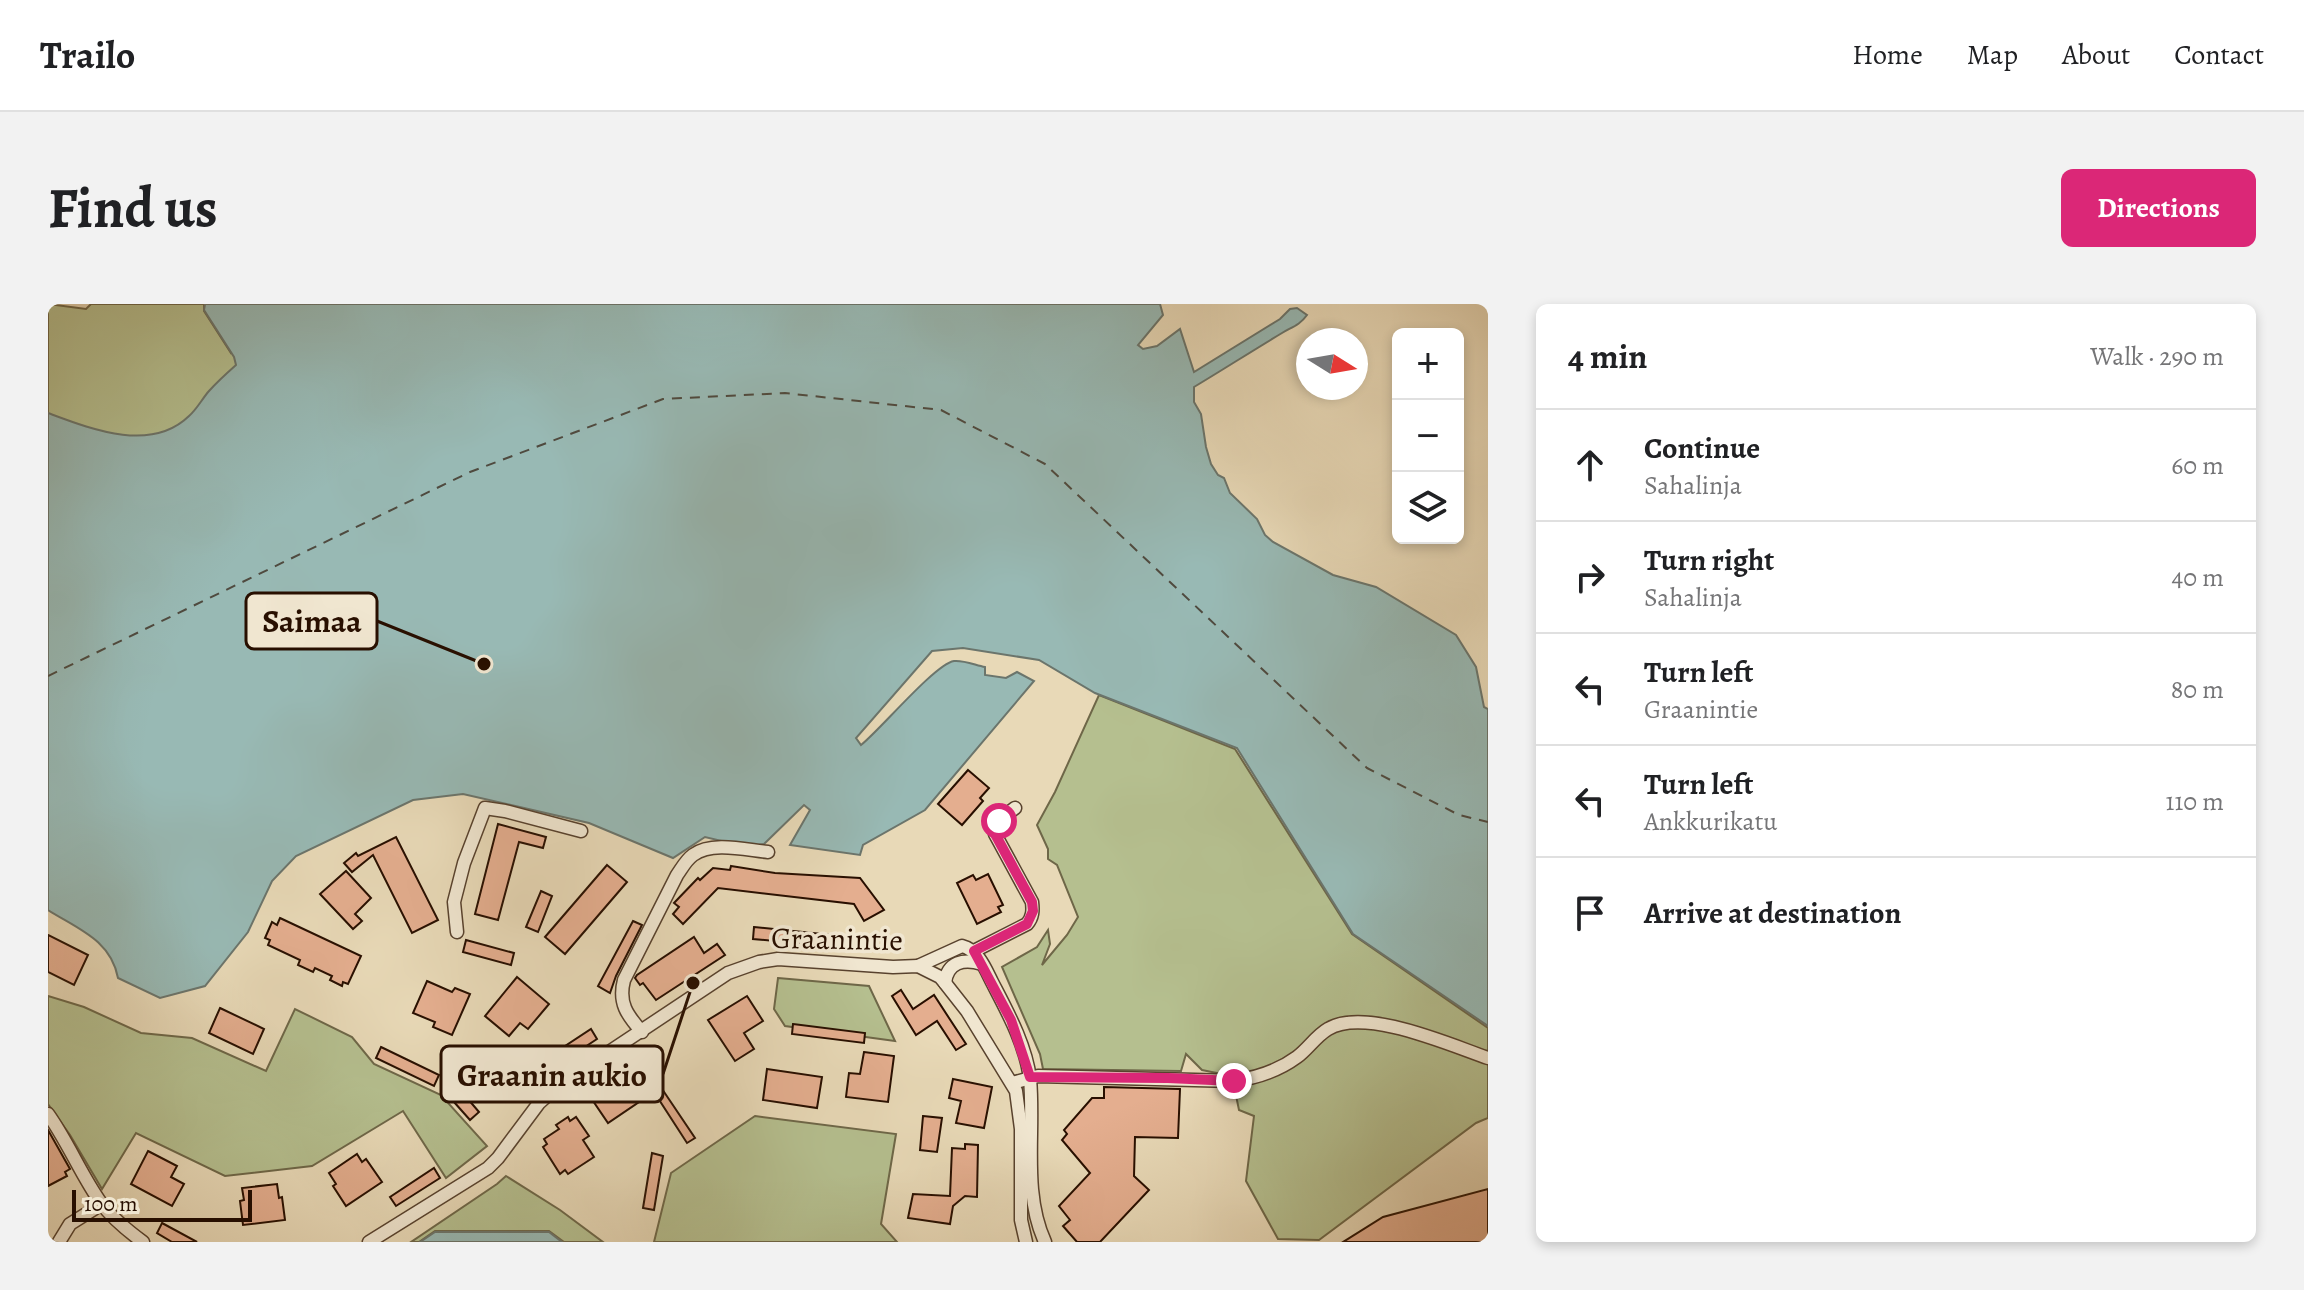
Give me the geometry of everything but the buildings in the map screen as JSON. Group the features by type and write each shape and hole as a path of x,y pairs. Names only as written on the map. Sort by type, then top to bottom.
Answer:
{"street":[{"path":"457,932 454,902 464,863 485,808 581,831"},
{"name":"Graanintie","path":"369,1242 488,1168 539,1103 558,1086 728,973 759,962 798,959 893,967 918,966 962,946 974,951 1027,924 1033,911 1032,902 995,834 999,821 1015,808"},
{"path":"642,1032 623,1006 621,993 624,980 687,860 702,850 727,848 768,852"},
{"path":"974,951 1011,1020 1030,1077 1034,1203 1037,1226 1045,1242"},
{"path":"945,983 946,975 956,963 982,964"},
{"name":"Graanintie","path":"918,966 940,977 945,983 967,1011 1012,1083 1019,1106 1021,1220 1026,1242"},
{"path":"1012,1083 1030,1077 1234,1081 1258,1077 1298,1057 1326,1030 1338,1024 1361,1022 1394,1026 1488,1058"},
{"path":"48,1114 64,1136 102,1204 143,1242"},
{"path":"59,1242 70,1224 102,1204"}],"green space":[{"path":"48,304 86,309 91,304 204,304 204,311 231,353 250,340 203,426 48,464"},
{"path":"1099,695 1235,749 1352,934 1488,1028 1488,1118 1476,1123 1319,1240 1278,1239 1246,1181 1254,1116 1239,1110 1232,1076 1202,1070 1186,1054 1181,1071 1043,1069 1040,1054 1002,967 1037,947 1048,930 1050,944 1042,965 1078,917 1057,865 1048,859 1048,849 1037,825"},
{"path":"778,978 869,986 895,1041 785,1026 774,1009"},
{"path":"48,996 84,1007 141,1033 192,1038 266,1071 295,1009 352,1037 374,1064 441,1095 487,1146 446,1178 403,1111 312,1166 225,1176 136,1133 102,1189 48,1104"},
{"path":"755,1116 896,1134 881,1224 897,1242 654,1242 671,1173"},
{"path":"506,1176 603,1242 564,1242 549,1231 435,1231 419,1242 411,1242"}],"water":[{"path":"205,304 1160,304 1163,315 1138,345 1143,349 1157,346 1180,329 1194,372 1280,319 1290,309 1297,308 1307,315 1302,321 1194,387 1194,402 1201,414 1211,464 1224,478 1230,493 1257,519 1265,535 1333,575 1376,587 1456,635 1476,667 1484,707 1488,709 1488,1026 1353,934 1237,748 1095,693 1039,660 963,648 932,651 856,738 861,745 934,673 954,661 985,667 985,675 1006,678 1017,672 1034,681 925,810 863,845 860,855 790,845 810,810 804,805 764,844 747,847 705,837 673,858 589,823 463,794 413,800 296,856 272,881 248,932 205,986 160,998 118,978 101,945 48,910 48,413 101,431 120,434 139,436 174,427 192,413 236,365 204,310"},
{"path":"435,1232 549,1232 562,1242 420,1242"}],"ferry route":[{"path":"48,676 470,472 663,399 785,393 941,410 1045,464 1367,768 1459,815 1488,822"}],"place":[{"name":"Saimaa","path":"484,664"},
{"name":"Graanin aukio","path":"693,983"}],"route":[{"path":"999,821 995,834 1032,902 1033,911 1027,924 974,951 1011,1020 1030,1077 1234,1081"}]}
